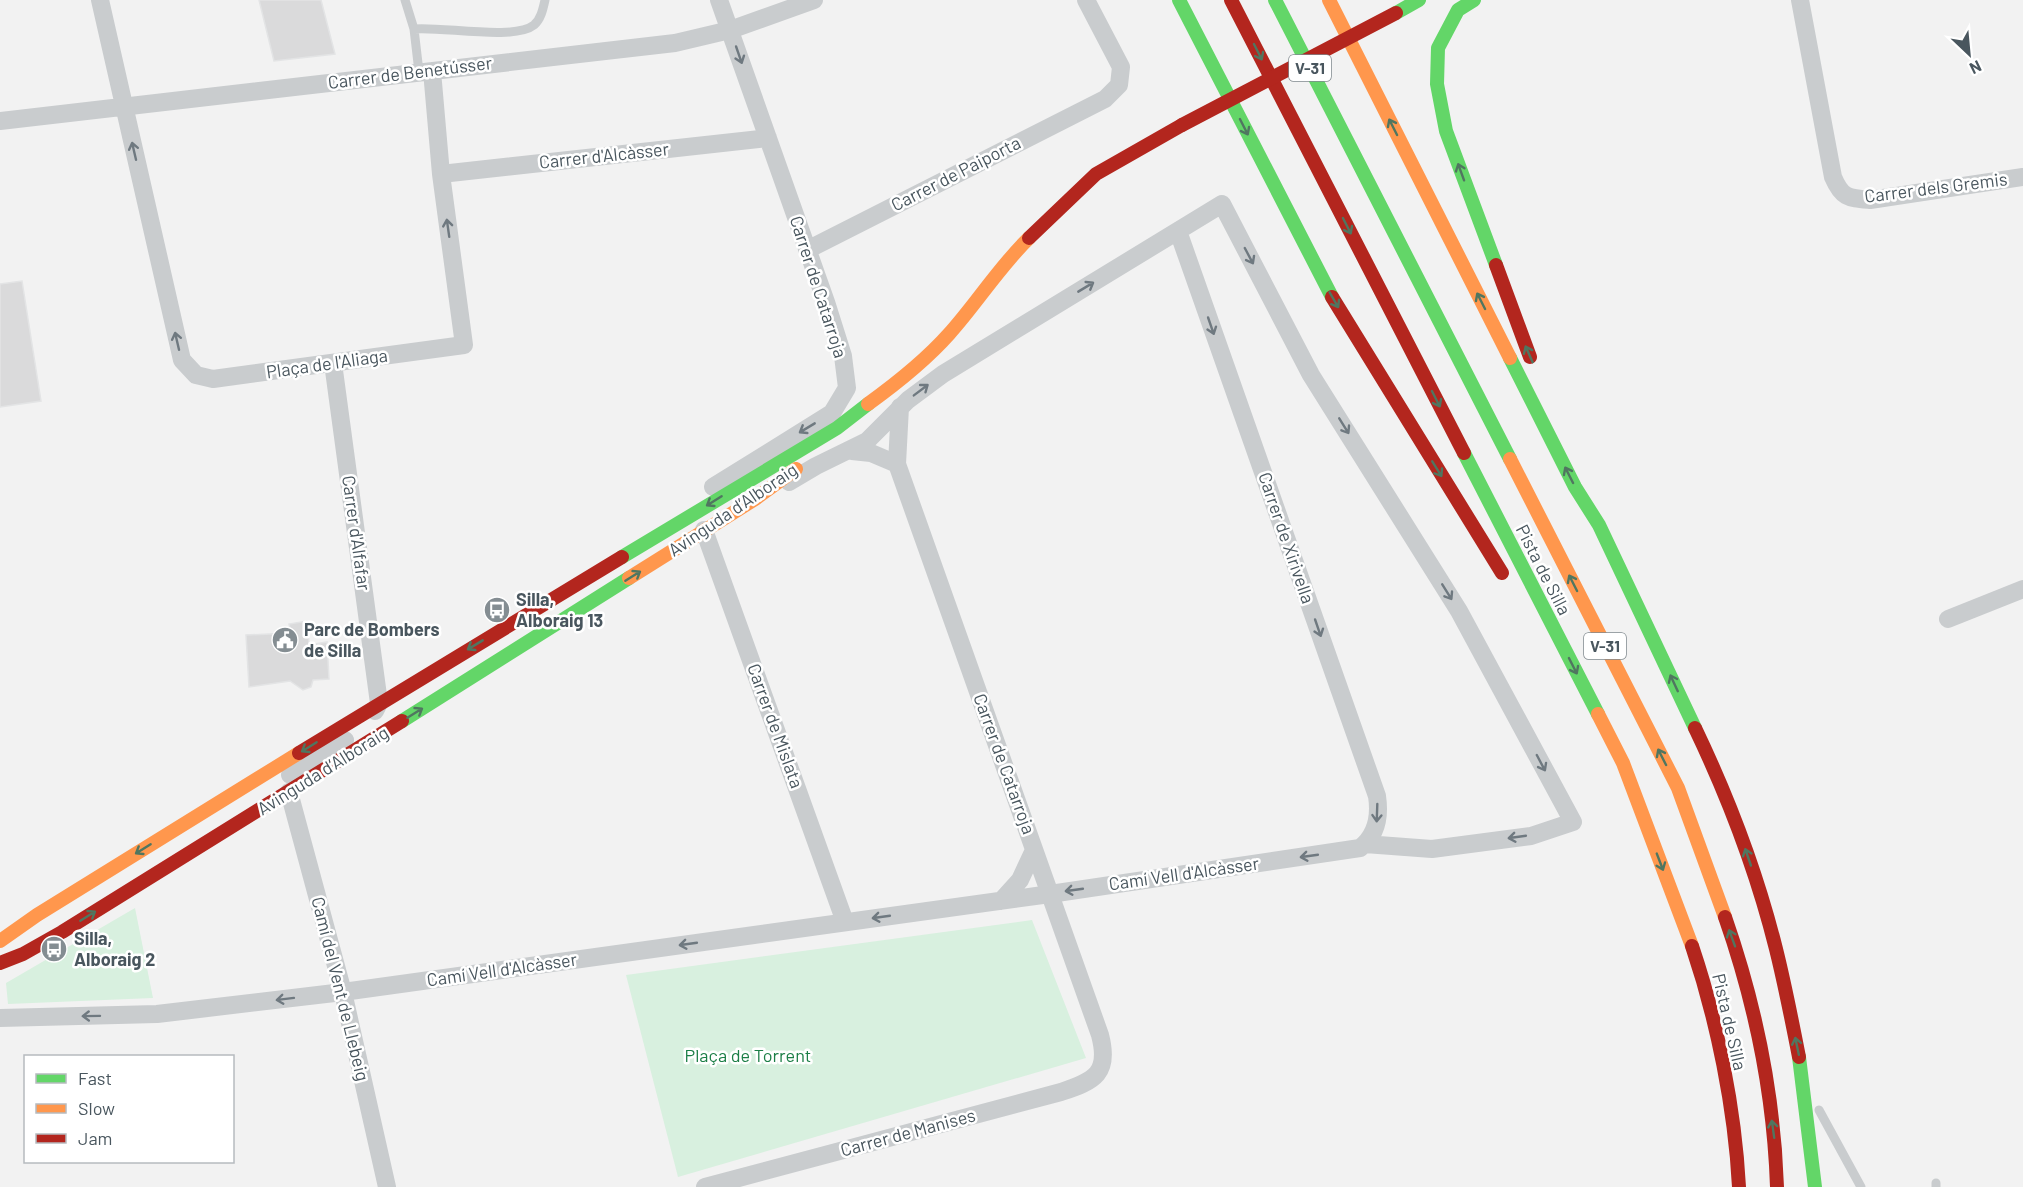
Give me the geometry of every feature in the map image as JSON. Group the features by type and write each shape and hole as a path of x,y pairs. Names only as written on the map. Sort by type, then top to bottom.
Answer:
{"main road":[{"path":"1179,0 1328,289 1509,585"},
{"name":"Pista de Silla","path":"1231,0 1623,764 1693,949 1713,1026 1737,1149 1739,1187"},
{"name":"Pista de Silla","path":"1275,0 1678,788 1736,949 1761,1048 1776,1152 1777,1187"},
{"path":"1329,0 1575,487 1599,525 1717,774 1749,860 1776,948 1803,1075 1815,1187"},
{"path":"837,428 909,373 949,334 1012,254 1096,174 1182,125 1419,0"},
{"path":"1474,0 1458,10 1438,48 1437,84 1446,131 1535,368"},
{"name":"Avinguda d’Alboraig","path":"0,963 23,954 62,932 733,513 800,466 837,428"},
{"name":"Avinguda d’Alboraig","path":"0,941 37,915 380,703 837,428"},
{"path":"1568,441 1586,482 1599,525"},
{"path":"1616,783 1640,808"}],"street":[{"name":"Plaça de l'Aliaga","path":"99,0 182,360 196,375 213,379 464,345 426,72"},
{"name":"Carrer de Catarroja","path":"603,568 665,516 832,413 847,388 843,356 719,0"},
{"name":"Carrer de Benetússer","path":"0,121 675,43 730,30 813,0"},
{"name":"Carrer de Paiporta","path":"807,250 1105,99 1119,85 1121,67 1086,0"},
{"name":"Carrer dels Gremis","path":"1800,0 1833,177 1838,188 1849,198 1870,200 2023,177"},
{"name":"Carrer d'Alcàsser","path":"441,174 768,138"},
{"path":"733,513 768,496 816,466 852,451 876,433 900,407 952,368 1222,204 1311,375 1459,611 1573,822 1531,836 1432,849 1365,844"},
{"name":"Carrer de Xirivella","path":"1178,231 1377,796 1377,822 1365,844"},
{"name":"Carrer d'Alfafar","path":"333,363 380,703"},
{"name":"Carrer de Catarroja","path":"900,407 897,464 1100,1035 1103,1065"},
{"path":"852,451 877,455 897,464"},
{"name":"Carrer de Mislata","path":"704,530 845,922"},
{"path":"1948,619 2023,589"},
{"name":"Avinguda d’Alboraig","path":"231,828 261,795 364,728 380,703"},
{"name":"Camí del Vent de Llebeig","path":"289,792 343,992 387,1187"},
{"name":"Camí Vell d'Alcàsser","path":"0,1018 157,1014 343,992 1050,894 1353,850 1365,844"},
{"path":"1001,901 1020,880 1034,850"},
{"name":"Carrer de Manises","path":"705,1187 1068,1090 1094,1078 1103,1065"}],"lane":[{"path":"405,0 426,72"},
{"path":"414,29 428,27 514,32 533,26 542,15 545,0"},
{"path":"1803,1075 1844,1159 1861,1187"}],"green space":[{"path":"135,908 153,998 8,1004 6,983"},
{"name":"Plaça de Torrent","path":"1032,920 1086,1058 678,1177 626,975"}],"building":[{"path":"259,0 321,0 335,54 274,61"},
{"path":"22,281 41,401 0,407 0,284"},
{"path":"307,621 309,645 327,642 329,679 313,680 311,687 303,690 290,681 249,687 246,635 291,633 289,624"}],"traffic: fast":[{"path":"1179,0 1332,297"},
{"path":"1275,0 1510,459"},
{"path":"1396,13 1419,0"},
{"path":"1474,0 1458,10 1438,48 1437,84 1446,131 1496,265"},
{"path":"1510,358 1575,487 1599,525 1695,728"},
{"path":"622,557 837,428 868,404"},
{"path":"1464,453 1598,714"},
{"path":"402,721 629,578"},
{"path":"1799,1057 1815,1187"}],"traffic: slow":[{"path":"1329,0 1510,358"},
{"path":"868,404 940,344 1029,238"},
{"path":"1510,459 1678,788 1725,917"},
{"path":"629,578 755,499 796,469"},
{"path":"1598,714 1623,763 1692,946"},
{"path":"0,941 37,915 299,753"}],"traffic: jam":[{"path":"1231,0 1464,453"},
{"path":"1182,125 1396,13"},
{"path":"1029,238 1096,174 1182,125"},
{"path":"1496,265 1530,357"},
{"path":"1332,297 1502,573"},
{"path":"299,753 622,557"},
{"path":"0,963 23,954 62,932 402,721"},
{"path":"1695,728 1731,809 1760,892 1779,962 1799,1057"},
{"path":"1725,917 1754,1016 1761,1050 1772,1119 1777,1187"},
{"path":"1692,946 1717,1034 1729,1096 1739,1187"}],"place":[{"name":"Silla, Alboraig 13","path":"497,610"},
{"name":"Parc de Bombers de Silla","path":"285,640"},
{"name":"Silla, Alboraig 2","path":"54,949"}]}
